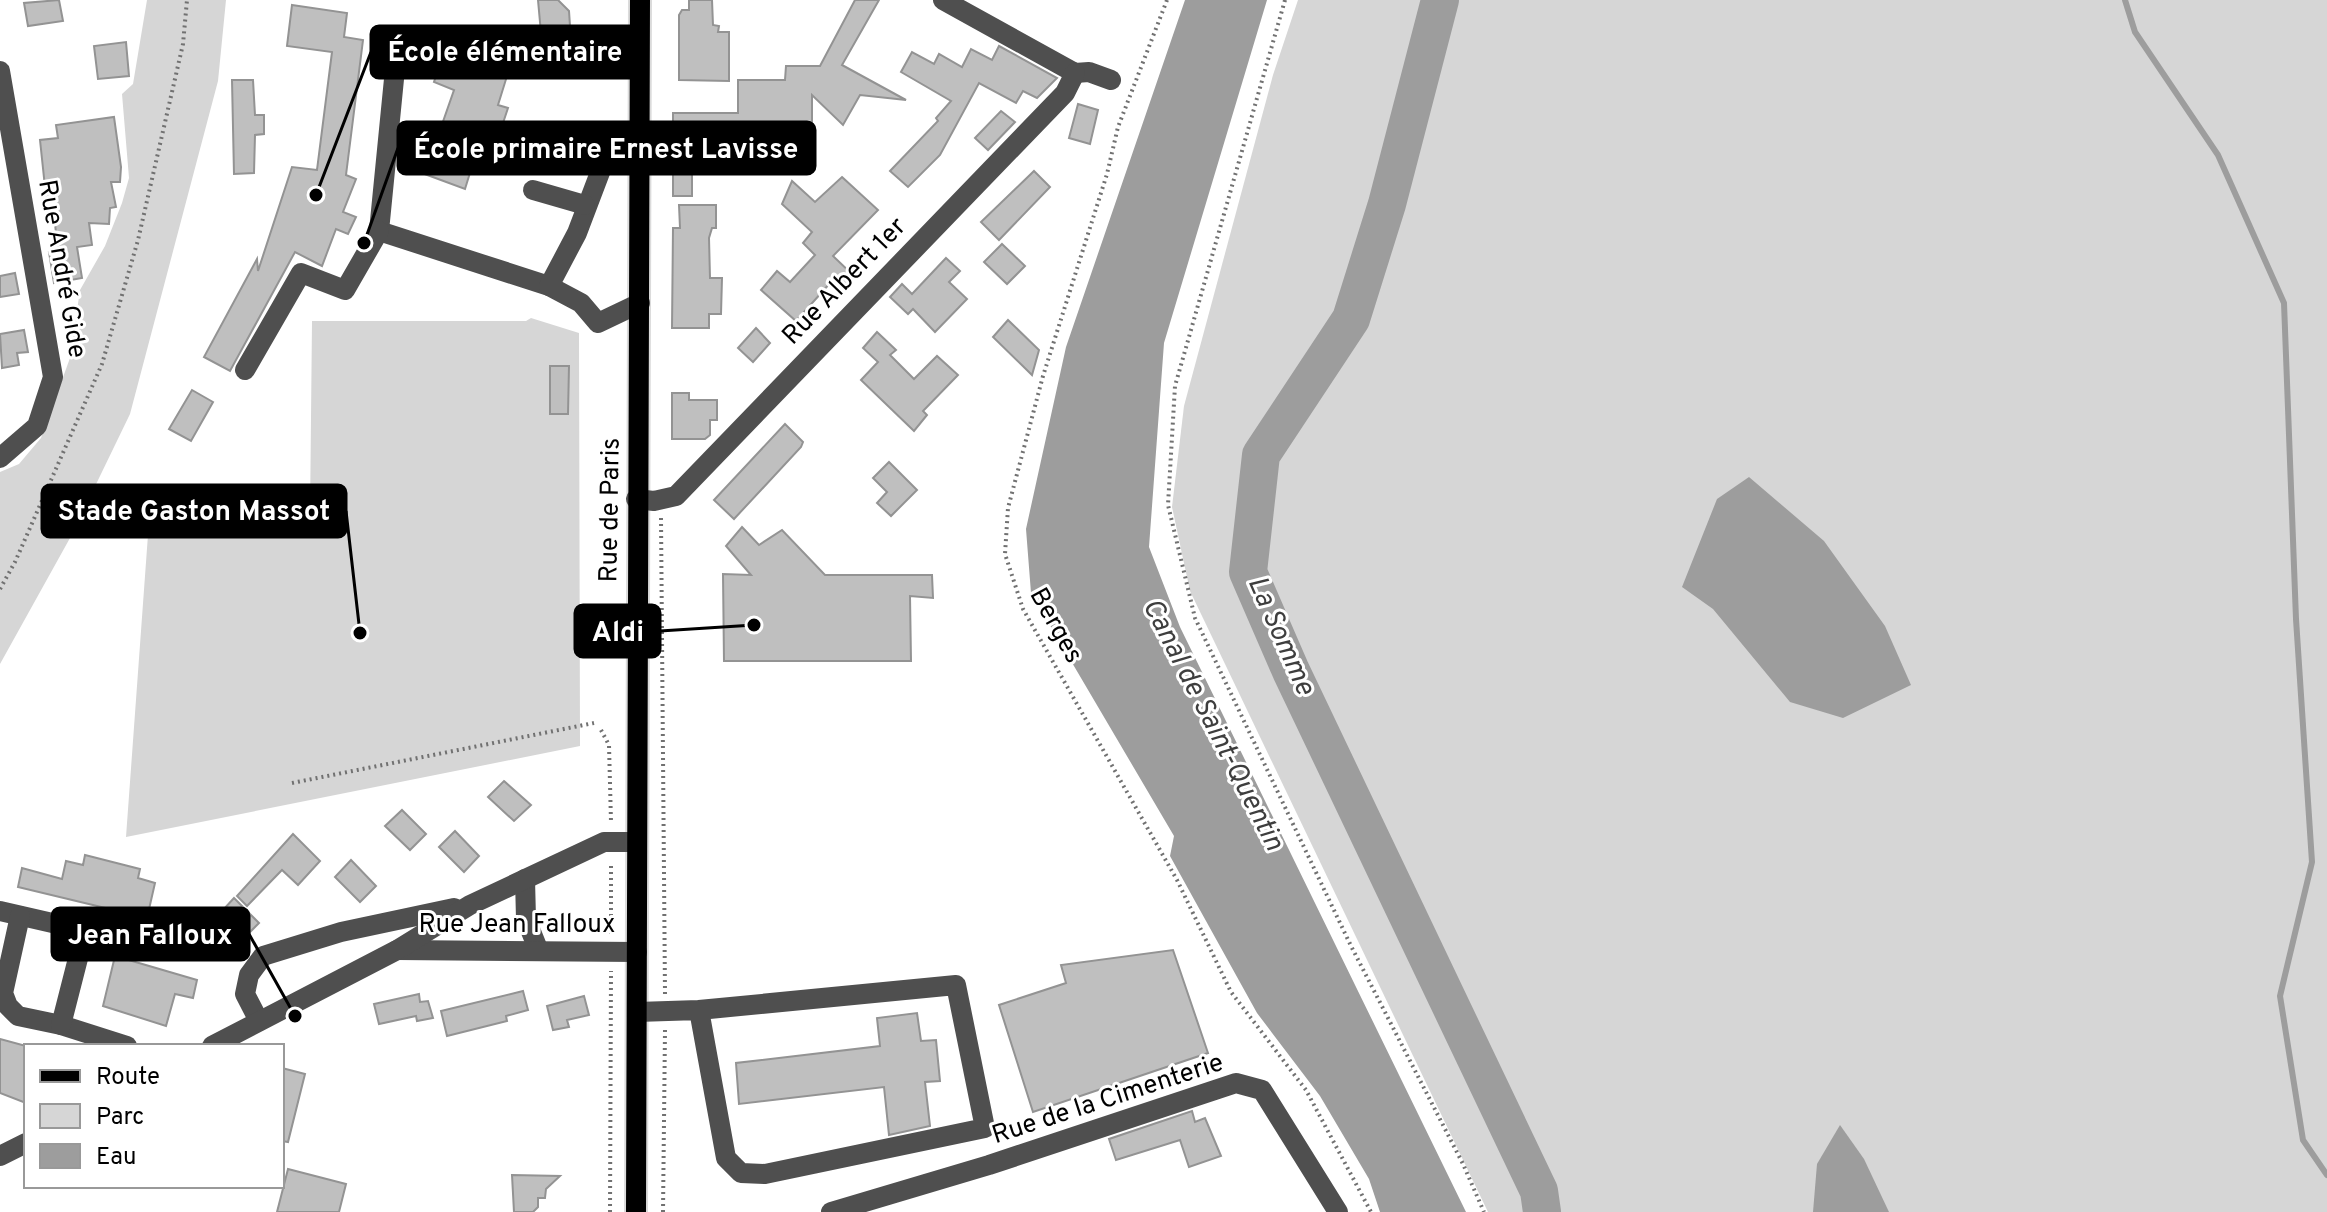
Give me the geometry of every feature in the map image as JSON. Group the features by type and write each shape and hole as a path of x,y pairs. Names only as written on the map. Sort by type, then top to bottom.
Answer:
{"main road":[{"name":"Rue de Paris","path":"636,1212 640,0"}],"street":[{"path":"943,0 1075,73 1089,72 1111,80"},
{"name":"Rue André Gide","path":"0,71 53,377 37,426 0,458"},
{"name":"Rue Albert 1er","path":"661,499 676,496 1065,93 1075,73"},
{"path":"245,370 301,273 345,290 379,231 394,79"},
{"path":"549,286 577,233 585,205 607,154"},
{"path":"533,190 585,205"},
{"path":"379,231 549,286 581,303 598,323 640,303"},
{"path":"636,499 661,499"},
{"name":"Rue Jean Falloux","path":"216,1044 397,950 470,905 604,842 636,842"},
{"path":"525,879 526,919 538,949"},
{"name":"Rue Jean Falloux","path":"259,1021 245,994 249,975 263,956 341,932 470,905"},
{"path":"121,1044 61,1025 18,1016 4,1009 10,913 144,944"},
{"path":"61,1025 85,931"},
{"name":"Rue Jean Falloux","path":"397,950 637,952"},
{"path":"637,1012 699,1010 956,985 985,1128 765,1174 741,1173 726,1158 699,1010"},
{"name":"Rue de la Cimenterie","path":"831,1212 989,1165 1236,1083 1262,1090 1338,1212"},
{"path":"0,1156 24,1144"}],"path":[{"path":"0,589 15,562 102,364 138,240 183,44 187,0"},
{"name":"Berges","path":"1167,0 1118,127 1107,174 1043,376 1008,508 1005,554 1023,609 1177,880 1231,992 1306,1090 1371,1212"},
{"path":"1285,0 1175,386 1168,505 1195,618 1351,946 1463,1164 1484,1212"},
{"path":"661,499 665,1012 663,1212"},
{"path":"292,783 594,723"}],"green space":[{"path":"147,0 226,0 218,81 130,414 70,538 0,664 0,472 19,464 41,438 70,358 80,290 105,246 122,203 129,178 122,94 133,84"},
{"path":"1298,0 2327,0 2327,1212 1488,1212 1190,591 1172,507 1184,406 1273,75"},
{"path":"531,318 579,333 580,746 126,837 149,521 310,515 312,321 526,321"}],"water":[{"name":"Canal de Saint-Quentin","path":"1185,0 1267,0 1164,343 1149,547 1180,627 1466,1212 1380,1212 1369,1179 1320,1096 1257,1013 1170,856 1174,836 1031,593 1026,529 1066,347"},
{"path":"1749,477 1824,541 1885,626 1911,685 1843,718 1790,702 1713,609 1682,587 1717,499"},
{"path":"1840,1125 1864,1159 1889,1212 1813,1212 1817,1164"}],"building":[{"path":"59,0 63,21 28,26 24,3"},
{"path":"538,0 558,0 569,11 570,26 561,38 550,40 541,33"},
{"path":"689,0 712,0 713,25 719,26 718,32 729,32 729,81 679,80 679,15 682,10 689,10"},
{"path":"855,0 879,0 842,65 906,100 860,95 843,125 812,95 812,127 744,127 744,155 736,156 736,164 716,164 716,173 692,174 692,196 673,196 673,113 738,113 738,80 785,80 786,66 820,66"},
{"path":"292,5 347,13 344,37 363,40 346,175 356,179 343,212 356,217 348,234 336,229 322,266 295,252 230,371 204,357 257,259 258,271 292,167 317,170 332,52 287,46"},
{"path":"126,42 129,76 98,79 94,46"},
{"path":"999,46 1057,78 1037,98 1023,91 1016,103 979,83 940,155 908,187 890,171 938,121 936,118 951,101 901,72 912,52 934,64 939,54 962,67 971,49 992,60"},
{"path":"443,55 507,76 498,105 508,108 492,156 477,150 465,189 422,173 425,159 405,153 414,125 439,133 454,90 434,82"},
{"path":"232,80 253,80 255,115 264,115 264,134 255,135 254,173 234,174"},
{"path":"1078,104 1098,110 1090,144 1069,138"},
{"path":"1001,111 1015,122 988,150 975,138"},
{"path":"114,117 121,167 120,182 111,182 116,207 110,208 109,224 89,223 92,245 77,247 82,278 54,283 49,252 58,251 53,206 47,206 40,140 58,138 56,125"},
{"path":"1034,171 1050,187 999,240 981,222"},
{"path":"842,177 878,210 833,256 855,277 841,291 831,282 796,321 761,290 777,271 790,282 815,255 803,243 812,232 782,204 792,181 815,202"},
{"path":"679,205 716,205 716,228 712,228 709,238 710,278 722,278 721,314 709,314 709,328 672,328 673,228 680,228"},
{"path":"1002,244 1025,266 1007,284 984,262"},
{"path":"946,258 960,271 949,282 967,299 935,332 913,309 908,314 890,297 902,284 912,294"},
{"path":"15,273 19,294 0,297 0,276"},
{"path":"1008,320 1039,350 1032,375 993,337"},
{"path":"756,328 770,343 753,362 738,348"},
{"path":"24,330 28,352 17,353 19,365 2,368 0,334"},
{"path":"877,332 896,350 890,355 914,379 937,356 958,375 923,411 927,415 914,431 861,380 878,362 863,348"},
{"path":"550,366 569,366 568,414 550,414"},
{"path":"192,390 213,402 191,441 169,429"},
{"path":"672,393 689,393 689,400 717,400 717,420 710,420 710,435 705,439 672,439"},
{"path":"785,424 803,442 801,447 734,519 714,500"},
{"path":"889,462 917,490 891,516 877,503 887,492 873,478"},
{"path":"742,527 759,545 782,530 825,575 932,575 933,598 910,596 911,661 724,661 723,574 751,575 726,546"},
{"path":"504,781 531,805 514,821 488,797"},
{"path":"402,810 426,834 410,850 385,826"},
{"path":"455,831 479,856 464,872 439,847"},
{"path":"293,834 320,861 298,885 282,870 247,906 237,896"},
{"path":"85,855 140,869 138,878 155,883 147,918 18,887 22,868 62,879 66,861 83,865"},
{"path":"351,860 376,886 360,902 335,877"},
{"path":"234,898 259,923 236,946 212,922"},
{"path":"1173,950 1208,1053 1033,1112 999,1005 1066,983 1061,965"},
{"path":"115,956 197,980 193,998 175,994 166,1026 103,1006"},
{"path":"523,991 528,1010 506,1016 507,1021 447,1036 441,1011"},
{"path":"419,994 420,1002 428,1001 433,1018 417,1021 416,1016 379,1024 374,1004"},
{"path":"584,996 589,1015 567,1020 569,1027 553,1030 547,1006"},
{"path":"917,1013 921,1041 936,1040 940,1081 925,1082 930,1126 889,1135 884,1087 739,1104 736,1063 880,1046 877,1018"},
{"path":"0,1039 24,1045 24,1102 0,1093"},
{"path":"284,1069 305,1074 288,1142 284,1141"},
{"path":"1192,1111 1195,1122 1205,1118 1221,1156 1189,1167 1180,1140 1116,1160 1109,1139"},
{"path":"288,1169 346,1184 339,1212 277,1212"},
{"path":"512,1175 560,1176 546,1189 545,1198 538,1198 538,1207 533,1212 514,1212"}],"waterway":[{"name":"La Somme","path":"1440,0 1387,204 1351,319 1261,455 1248,572 1291,671 1539,1191 1542,1212"},
{"path":"2125,0 2135,32 2218,155 2284,303 2296,619 2312,862 2280,996 2303,1140 2327,1175"}],"place":[{"name":"École élémentaire","path":"316,195"},
{"name":"École primaire Ernest Lavisse","path":"364,243"},
{"name":"Aldi","path":"754,625"},
{"name":"Stade Gaston Massot","path":"360,633"},
{"name":"Jean Falloux","path":"295,1016"}]}
